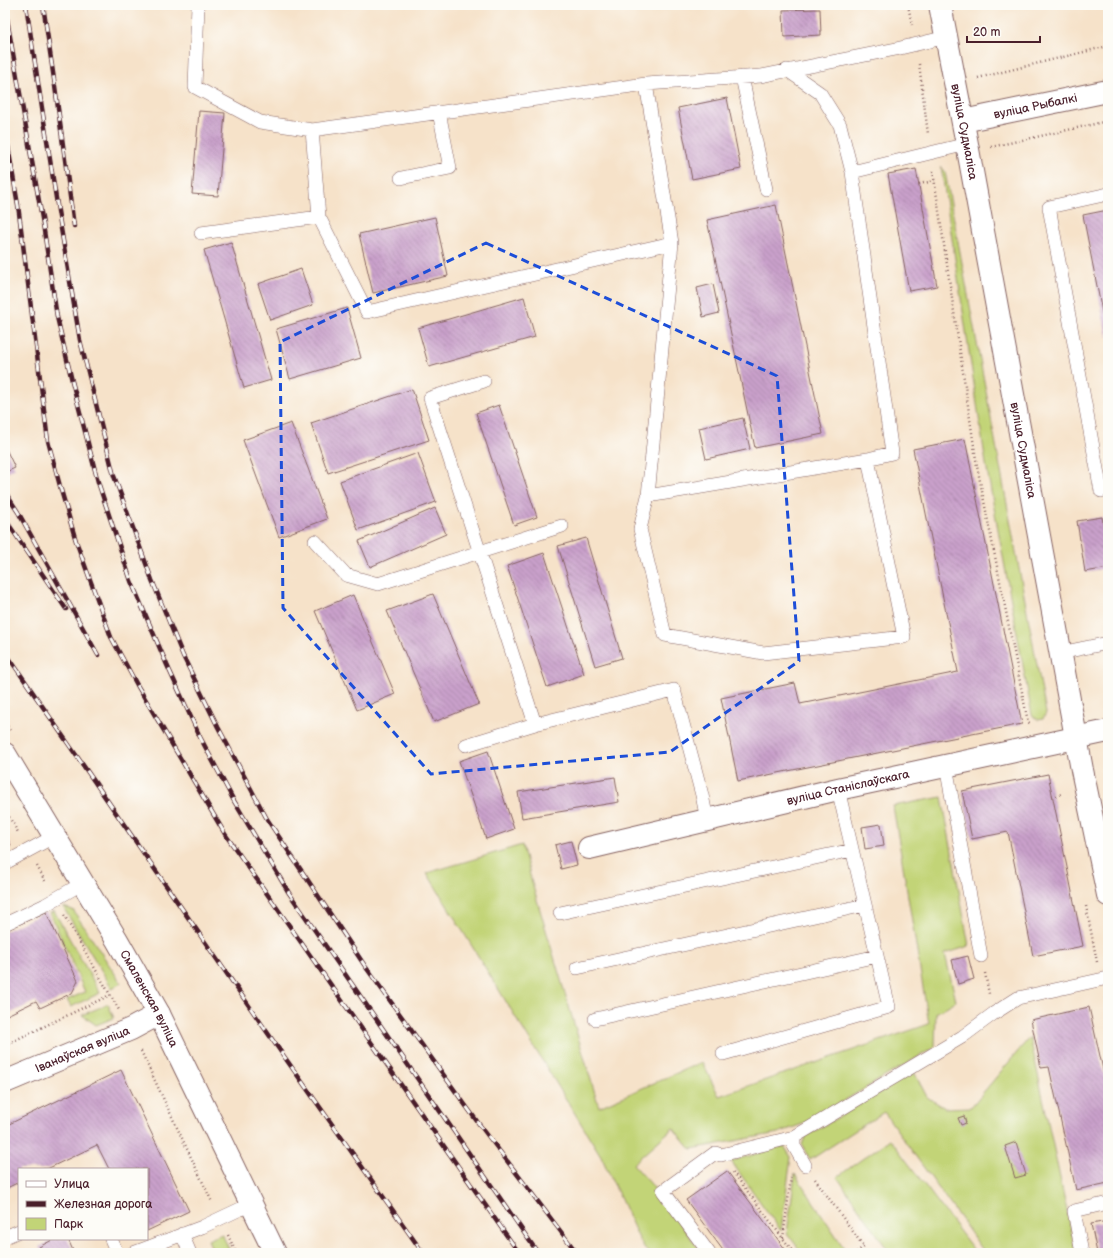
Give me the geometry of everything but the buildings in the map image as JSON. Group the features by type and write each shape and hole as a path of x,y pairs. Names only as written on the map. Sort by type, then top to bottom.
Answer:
{"street":[{"name":"вуліца Судмаліса","path":"940,5 963,121 1060,653 1108,895"},
{"name":"вуліца Рыбалкі","path":"963,121 1108,90"},
{"name":"вуліца Станіслаўскага","path":"589,848 838,789 1108,731"},
{"name":"Смаленская вуліца","path":"5,754 117,940 159,1014 275,1253"},
{"name":"Іванаўская вуліца","path":"5,1082 131,1029 159,1014"}],"lane":[{"path":"198,5 194,87 260,122 312,130 646,84 761,76 947,37"},
{"path":"648,496 868,459 892,453 852,172 840,125 820,93 787,70"},
{"path":"742,77 766,189"},
{"path":"646,84 672,243 648,496 640,529 665,635 763,653 904,637 868,459"},
{"path":"401,178 450,168 439,112"},
{"path":"312,130 319,217 366,312 672,243"},
{"path":"852,172 967,144"},
{"path":"1101,491 1049,207 1108,194"},
{"path":"201,233 319,217"},
{"path":"484,382 430,398 535,724"},
{"path":"315,541 346,575 378,584 562,526"},
{"path":"1060,653 1108,643"},
{"path":"466,745 535,724 674,690 702,795 707,820"},
{"path":"946,766 981,956"},
{"path":"722,1054 889,1007 838,789"},
{"path":"5,863 55,836"},
{"path":"560,914 852,850"},
{"path":"5,924 45,905 83,883"},
{"path":"577,968 865,905"},
{"path":"595,1019 877,956"},
{"path":"709,1253 663,1191 715,1153 721,1155 794,1142 962,1037 1018,998 1108,978"},
{"path":"794,1142 805,1165"},
{"path":"1082,1253 1074,1211 1108,1203"},
{"path":"133,1253 182,1234 251,1204"},
{"path":"5,1237 18,1231"},
{"path":"182,1234 190,1253"},
{"path":"111,1240 117,1253"}],"path":[{"path":"908,5 916,44 977,466 1028,722 1034,725"},
{"path":"977,78 1108,46"},
{"path":"990,147 1108,121"},
{"path":"919,184 935,181"},
{"path":"1052,796 1063,794"},
{"path":"981,956 993,1014"},
{"path":"5,1045 110,995"},
{"path":"1104,1075 1108,1074"},
{"path":"783,1239 794,1142"},
{"path":"721,1155 794,1253"},
{"path":"805,1165 864,1247 855,1253"}],"highlighted area":[{"path":"486,243 777,376 799,661 670,752 431,774 283,608 280,342"}],"green space":[{"path":"941,166 945,172 1046,713 1043,719 1038,720 1032,715 986,464"},
{"path":"942,797 969,946 945,954 956,1001 936,1013 935,1047 808,1122 778,1133 691,1149 673,1128 633,1164 651,1184 702,1253 648,1253 640,1241 601,1156 427,873 522,845 599,1107 702,1062 719,1096 929,1024 893,806"},
{"path":"63,907 73,910 121,983 112,988"},
{"path":"54,911 100,993 71,1007 67,1000 85,992 50,913"},
{"path":"108,1004 114,1018 96,1025 82,1015"},
{"path":"1030,1037 1076,1253 985,1253 884,1112 810,1160 802,1145 805,1137 914,1072 927,1097 945,1108 971,1107"},
{"path":"890,1139 976,1253 890,1253 837,1177"},
{"path":"784,1146 791,1157 781,1231 731,1161"},
{"path":"795,1174 846,1251 802,1253 787,1233"},
{"path":"222,1234 231,1253 214,1253 208,1240"}],"railway":[{"path":"26,5 80,340 114,476 152,580 183,656 218,727 267,819 365,966 479,1124 577,1253"},
{"path":"43,5 74,226"},
{"path":"5,8 43,224 57,317 98,482 131,581 200,737 234,801 289,893 538,1253"},
{"path":"5,129 18,205 48,441 76,541 111,637 137,685 225,834 519,1253"},
{"path":"5,492 18,512 98,655"},
{"path":"5,519 66,609"},
{"path":"5,652 276,1045 423,1253"}]}
